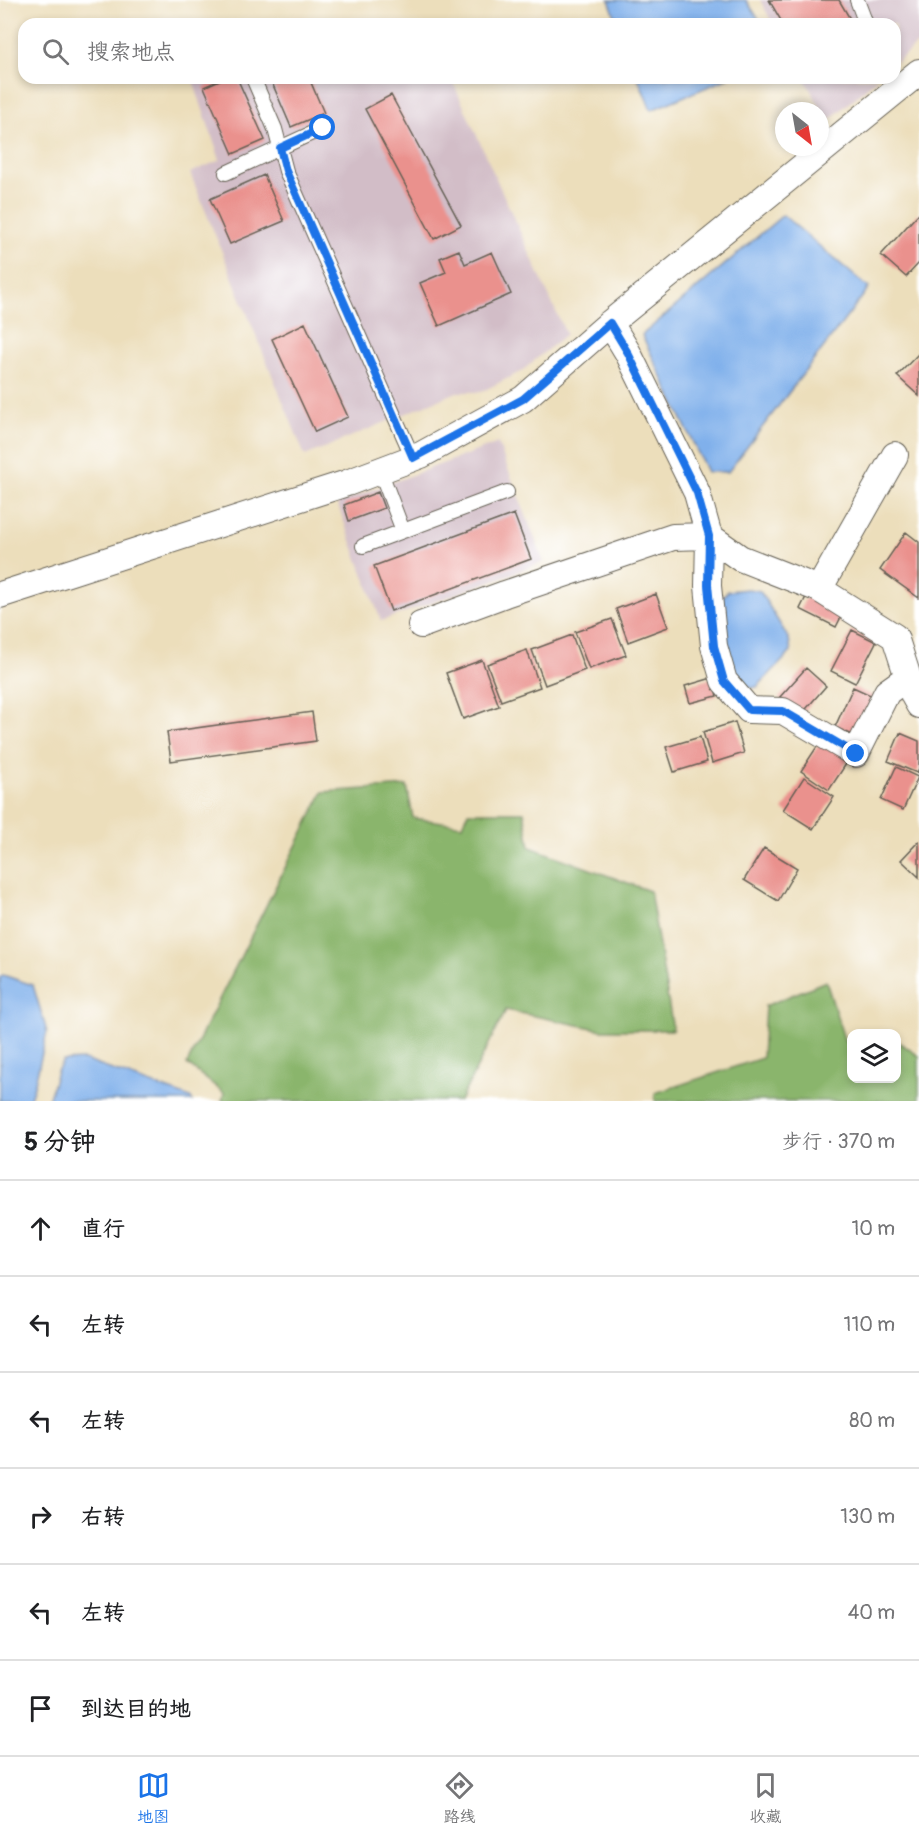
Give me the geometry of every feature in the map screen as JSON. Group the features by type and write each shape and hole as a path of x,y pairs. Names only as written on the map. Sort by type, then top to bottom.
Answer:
{"street":[{"path":"0,595 347,483 413,458 523,399 610,323 919,72"},
{"path":"610,323 628,353 697,493 709,536 708,585 714,646 724,681 749,710 783,711 856,754 886,692 908,677"},
{"path":"819,589 896,455"},
{"path":"421,625 673,537 709,536 740,558 819,589 895,637 919,705"}],"lane":[{"path":"857,0 864,18"},
{"path":"256,84 275,129 286,171 413,458"},
{"path":"226,172 323,128"},
{"path":"380,470 403,531"},
{"path":"363,546 507,492"}],"shaded area":[{"path":"760,0 919,0 919,43 901,58 901,18 770,18"},
{"path":"194,84 454,84 566,334 522,371 481,392 457,392 305,456 190,173 220,160"},
{"path":"807,84 871,84 829,120 829,102 817,102"},
{"path":"498,443 544,562 381,621 337,503"}],"green space":[{"path":"407,786 413,818 463,825 468,812 524,812 530,847 650,891 673,1030 602,1030 506,1010 460,1101 222,1101 224,1093 187,1064 323,792"},
{"path":"826,981 845,1042 847,1042 847,1083 901,1083 901,1044 919,1056 919,1101 655,1101 655,1093 762,1058 765,1006"}],"water":[{"path":"609,0 746,0 758,18 616,18"},
{"path":"640,84 714,84 651,110"},
{"path":"783,215 869,288 728,472 707,472 642,335"},
{"path":"748,589 760,591 789,639 791,652 757,687 741,690 728,665 719,600 728,591"},
{"path":"3,975 33,985 47,1032 29,1101 0,1101 0,977"},
{"path":"84,1060 191,1098 193,1101 48,1101 57,1071 63,1061"}],"building":[{"path":"769,0 839,0 850,18 780,18"},
{"path":"211,84 240,84 265,140 233,154 204,87"},
{"path":"273,84 312,84 324,113 291,127"},
{"path":"391,95 461,225 434,239 365,109"},
{"path":"264,175 284,221 230,244 210,199"},
{"path":"919,213 919,263 906,277 881,255"},
{"path":"459,250 465,264 492,252 511,294 439,326 420,283 446,272 440,258"},
{"path":"305,323 348,417 315,432 272,339"},
{"path":"919,353 919,396 897,376"},
{"path":"378,492 384,508 349,521 344,505"},
{"path":"514,514 531,559 391,611 374,566"},
{"path":"906,532 919,542 919,598 880,570"},
{"path":"656,594 668,627 628,642 616,609"},
{"path":"807,595 843,613 836,627 800,609"},
{"path":"612,619 626,655 589,669 575,632"},
{"path":"852,630 876,642 855,683 831,671"},
{"path":"572,635 585,670 545,685 532,650"},
{"path":"527,650 540,687 501,701 487,664"},
{"path":"482,660 499,706 463,719 446,673"},
{"path":"806,668 826,686 800,716 779,698"},
{"path":"712,678 717,696 690,703 685,686"},
{"path":"853,687 875,697 857,737 835,727"},
{"path":"312,712 316,741 171,761 167,732"},
{"path":"735,722 744,753 712,763 703,732"},
{"path":"900,733 919,741 917,773 888,761"},
{"path":"700,737 707,762 674,772 666,747"},
{"path":"822,739 850,758 829,790 801,771"},
{"path":"896,767 918,777 903,810 881,800"},
{"path":"804,777 834,797 813,829 783,810"},
{"path":"919,841 919,877 901,860"},
{"path":"764,848 797,868 778,901 744,880"}],"route":[{"path":"323,128 280,148 286,171 413,458 523,399 610,323 628,353 697,493 709,536 708,585 714,646 724,681 749,710 783,711 856,754"}]}
